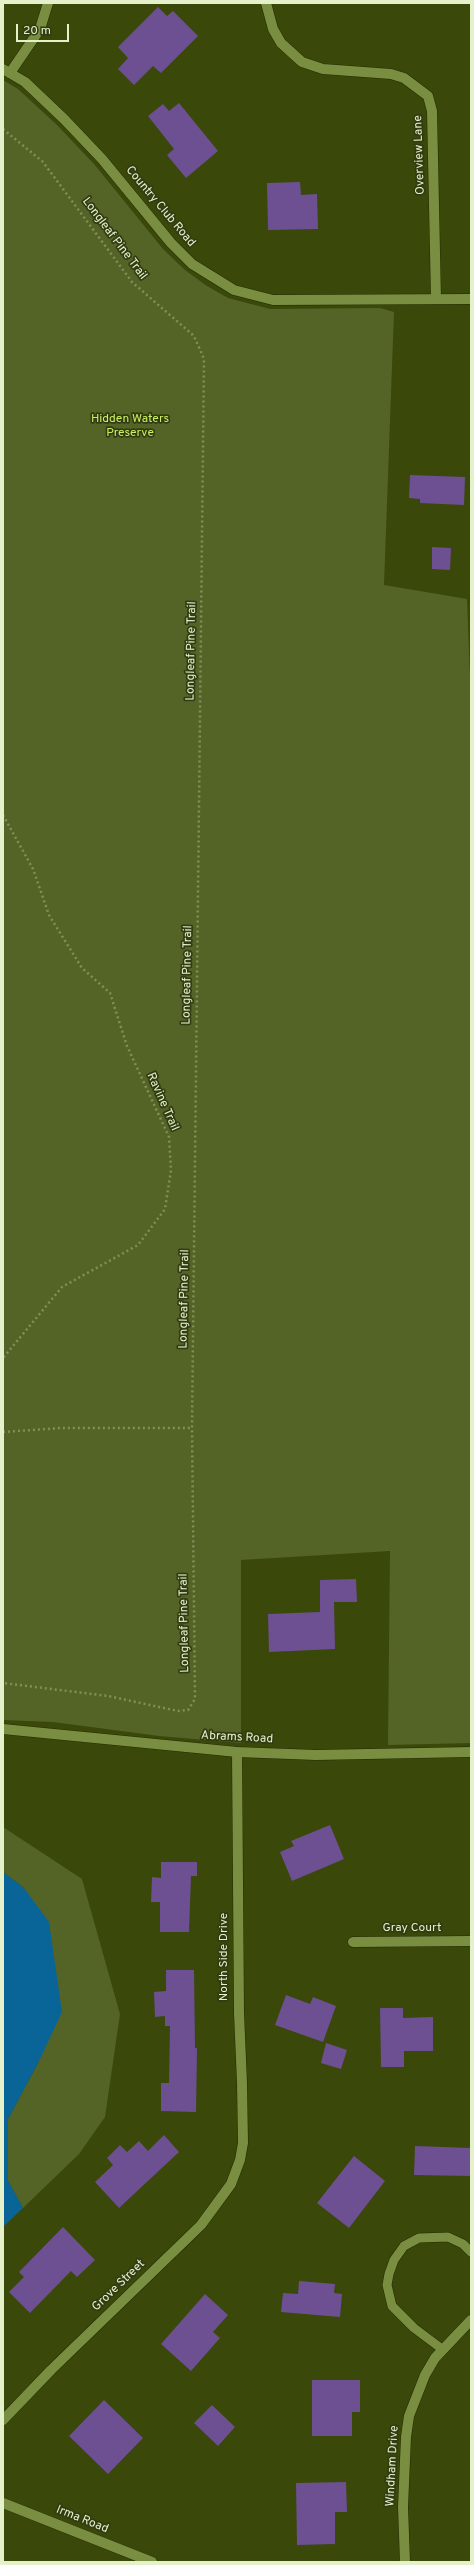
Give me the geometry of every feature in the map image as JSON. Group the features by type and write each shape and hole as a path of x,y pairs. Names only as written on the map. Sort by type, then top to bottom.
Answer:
{"street":[{"path":"7,71 40,29 48,3"},
{"name":"Overview Lane","path":"266,3 273,29 281,43 302,62 323,69 391,74 404,78 428,96 432,112 436,299"},
{"name":"Country Club Road","path":"7,71 24,82 64,119 102,159 171,243 192,264 234,290 273,300 471,299"},
{"name":"Abrams Road","path":"3,1729 237,1752 316,1755 471,1752"},
{"name":"North Side Drive","path":"237,1752 239,2013 242,2090 242,2144 240,2160"},
{"name":"Gray Court","path":"353,1942 471,1941"},
{"name":"Grove Street","path":"3,2420 51,2370 201,2225 231,2184 240,2160"},
{"name":"Windham Drive","path":"405,2562 403,2507 406,2437 409,2416 424,2376 442,2350 471,2320"},
{"name":"Irma Road","path":"3,2503 152,2562"}],"lane":[{"path":"442,2350 414,2328 392,2306 387,2285 389,2274 394,2260 404,2246 419,2238 448,2237 464,2244 471,2252"}],"path":[{"name":"Longleaf Pine Trail","path":"3,129 43,162 132,282 194,336 204,359 192,1428 195,1699 188,1710 178,1711 108,1696 3,1683"},
{"name":"Ravine Trail","path":"3,815 33,869 49,915 82,968 110,993 127,1046 169,1137 171,1170 165,1209 138,1245 62,1287 26,1328 3,1358"},
{"path":"3,1432 61,1428 192,1428"}],"green space":[{"name":"Hidden Waters Preserve","path":"3,80 18,89 57,125 94,164 163,249 185,270 207,286 228,298 270,309 380,308 394,312 384,585 467,599 471,704 471,1743 388,1745 390,1551 241,1560 241,1743 159,1736 53,1722 3,1720"},
{"path":"3,1827 82,1879 120,2014 105,2117 79,2154 23,2208 8,2181 8,2119 39,2061 24,1888 3,1872"}],"water":[{"path":"3,1872 24,1888 49,1922 62,2012 39,2061 8,2119 8,2181 23,2208 3,2227"}],"building":[{"path":"158,7 167,16 173,11 198,36 161,73 153,66 134,85 118,69 128,58 118,47"},
{"path":"179,103 218,151 186,178 167,155 174,149 148,116 163,104 169,111"},
{"path":"300,182 301,195 317,194 318,229 268,230 267,183"},
{"path":"410,475 465,477 464,505 420,503 420,499 409,498"},
{"path":"432,547 451,548 450,570 432,569"},
{"path":"356,1579 357,1602 334,1602 335,1649 269,1652 268,1614 320,1612 320,1580"},
{"path":"330,1825 344,1859 292,1881 280,1852 294,1846 291,1841"},
{"path":"161,1862 197,1862 197,1876 191,1876 189,1932 160,1932 160,1902 151,1902 152,1877 161,1878"},
{"path":"166,1970 194,1970 195,2048 197,2048 196,2112 161,2111 161,2083 169,2083 170,2026 165,2026 165,2016 155,2017 154,1992 166,1991"},
{"path":"286,1995 310,2004 313,1997 336,2006 323,2042 275,2025"},
{"path":"380,2008 403,2008 403,2018 433,2017 433,2051 404,2051 404,2067 381,2067"},
{"path":"326,2043 347,2050 341,2069 321,2063"},
{"path":"164,2135 179,2152 119,2208 95,2182 113,2165 107,2158 120,2145 127,2152 139,2141 148,2151"},
{"path":"415,2146 471,2148 471,2176 414,2175"},
{"path":"354,2156 385,2181 349,2228 317,2203"},
{"path":"63,2227 95,2260 77,2277 71,2271 30,2313 9,2292 24,2277 19,2272"},
{"path":"299,2281 335,2284 334,2293 342,2294 340,2317 281,2312 283,2293 298,2294"},
{"path":"205,2294 228,2315 213,2332 220,2338 191,2371 161,2344"},
{"path":"312,2380 360,2380 360,2412 352,2412 352,2436 312,2436"},
{"path":"104,2400 143,2438 108,2474 69,2436"},
{"path":"212,2405 235,2427 218,2446 194,2423"},
{"path":"346,2482 347,2512 335,2512 335,2544 297,2545 296,2483"}]}
